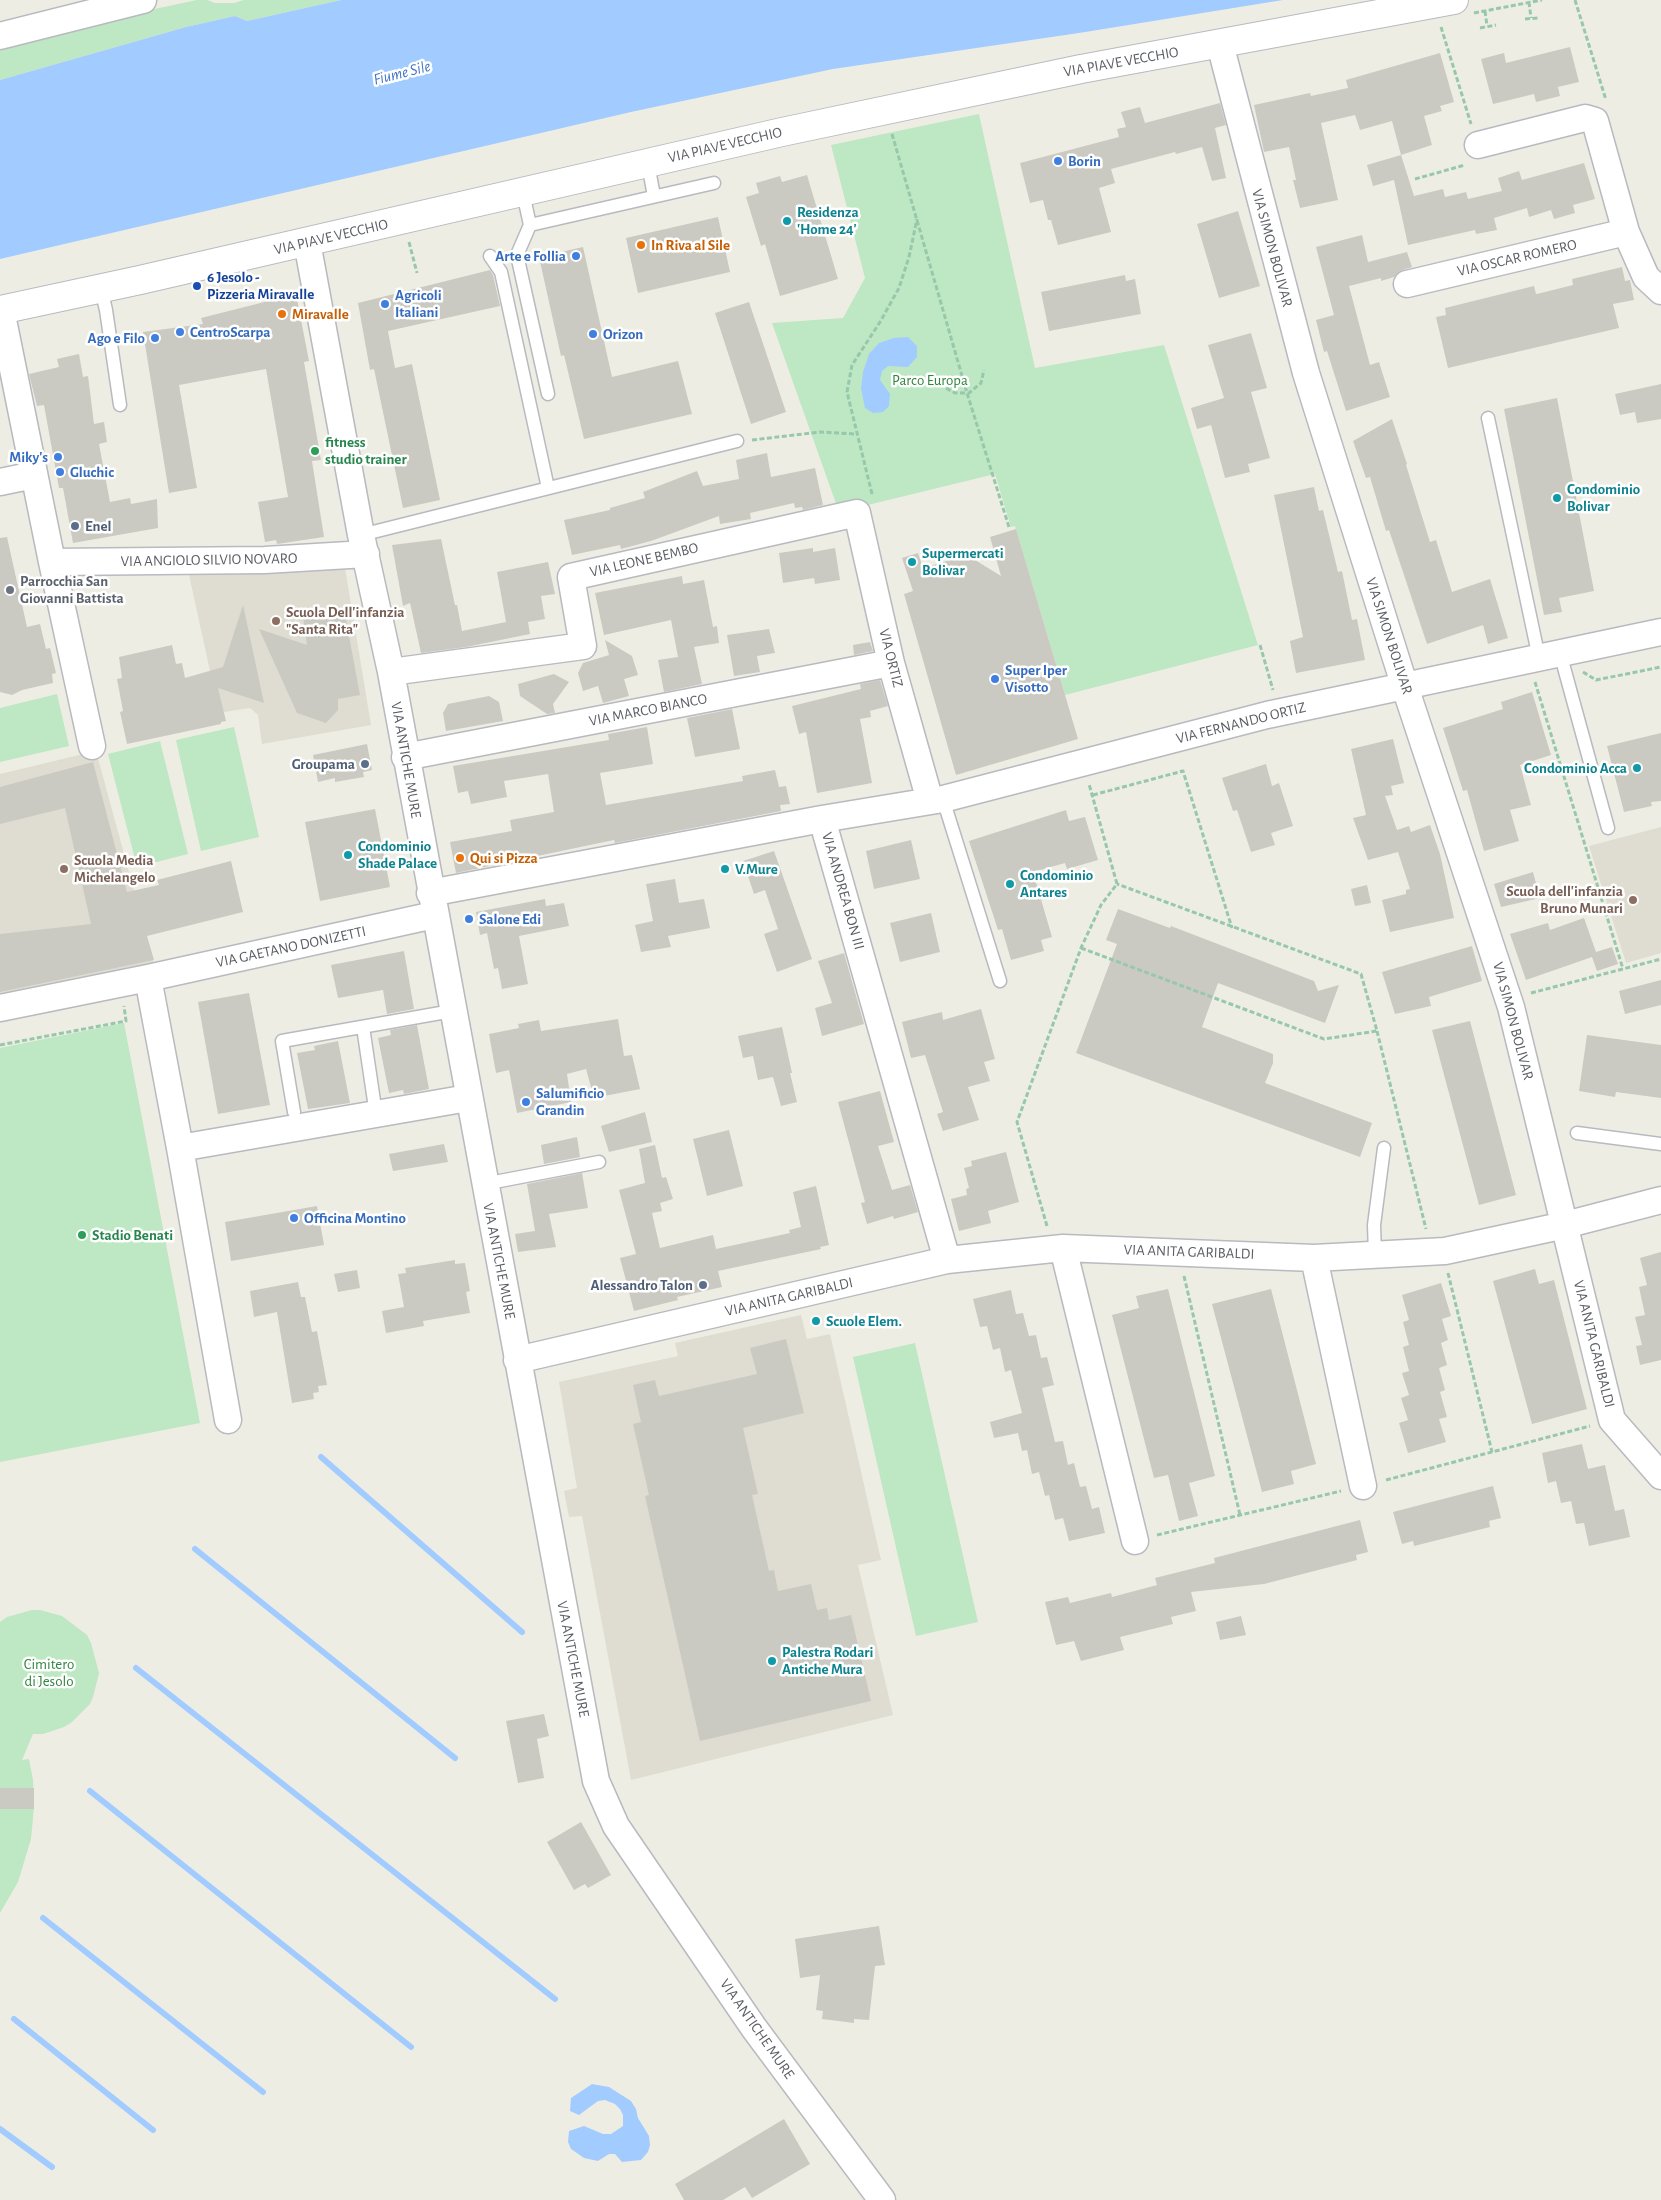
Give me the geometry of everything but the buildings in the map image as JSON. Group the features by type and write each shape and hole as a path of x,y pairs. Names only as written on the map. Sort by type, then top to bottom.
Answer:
{"street":[{"path":"0,36 143,0"},
{"name":"VIA PIAVE VECCHIO","path":"0,310 101,289 523,193 782,132 1081,68 1454,0"},
{"name":"VIA SIMON BOLIVAR","path":"1220,44 1306,373 1405,686 1509,998 1565,1225"},
{"path":"1478,145 1586,118 1595,120 1626,232 1646,278 1661,291"},
{"name":"VIA OSCAR ROMERO","path":"1406,284 1626,232"},
{"name":"VIA ANTICHE MURE","path":"307,242 363,544 391,672 432,904 596,1781 622,1834 754,2028 879,2199"},
{"path":"0,310 92,746"},
{"path":"0,482 34,475"},
{"name":"VIA ORTIZ","path":"857,513 891,663 936,800"},
{"name":"VIA LEONE BEMBO","path":"391,672 582,646 571,577 857,513"},
{"name":"VIA ANGIOLO SILVIO NOVARO","path":"52,562 265,560 363,544"},
{"name":"VIA FERNANDO ORTIZ","path":"822,819 936,800 1267,715 1661,632"},
{"name":"VIA MARCO BIANCO","path":"405,757 891,663"},
{"name":"VIA ANDREA BON III","path":"432,904 822,819 947,1260"},
{"name":"VIA GAETANO DONIZETTI","path":"0,1008 148,978 432,904"},
{"path":"148,978 228,1420"},
{"path":"180,1148 468,1098"},
{"name":"VIA ANITA GARIBALDI","path":"517,1360 947,1260 1057,1241 1314,1258 1445,1251 1565,1225 1661,1200"},
{"name":"VIA ANITA GARIBALDI","path":"1565,1225 1612,1420 1661,1476"},
{"path":"1057,1241 1135,1541"},
{"path":"1314,1258 1363,1486"}],"lane":[{"path":"648,164 654,196"},
{"path":"530,225 714,183"},
{"path":"523,193 530,225 517,255 548,394"},
{"path":"490,256 501,272 548,488"},
{"path":"101,289 106,310 120,405"},
{"path":"1488,418 1543,657 1608,828"},
{"path":"363,544 548,488 737,442"},
{"path":"936,800 1000,981"},
{"path":"294,1112 282,1040 452,1011"},
{"path":"363,1026 374,1101"},
{"path":"1576,1133 1661,1144"},
{"path":"1375,1254 1374,1225 1384,1148"},
{"path":"484,1184 599,1162"}],"path":[{"path":"1575,0 1606,101 1595,120"},
{"path":"1529,2 1531,18"},
{"path":"1485,11 1487,26"},
{"path":"1526,19 1538,18"},
{"path":"1480,28 1496,25"},
{"path":"1415,179 1483,160 1444,33"},
{"path":"890,126 967,393 1009,527"},
{"path":"857,513 876,508 847,392 852,365 899,288 918,219"},
{"path":"408,238 417,273"},
{"path":"942,382 951,391 958,394 967,393 979,386 984,377 984,370"},
{"path":"737,442 820,432 856,434"},
{"path":"1543,657 1623,970"},
{"path":"1092,795 1183,772 1232,928"},
{"path":"1088,780 1117,884"},
{"path":"1117,884 1361,974 1428,1236"},
{"path":"1057,1241 1017,1122 1082,948 1101,905 1117,884"},
{"path":"1082,948 1324,1039 1377,1031"},
{"path":"1509,998 1661,959"},
{"path":"0,1045 126,1020"},
{"path":"1182,1268 1240,1515"},
{"path":"1446,1268 1492,1452"},
{"path":"1135,1541 1363,1486 1612,1420"}],"shaded area":[{"name":"Scuola Dell'infanzia \"Santa Rita\"","path":"344,562 371,725 262,744 258,715 250,708 224,712 210,671 188,570"},
{"name":"Scuola Media Michelangelo","path":"96,751 154,964 0,994 0,774"},
{"name":"Scuola dell'infanzia Bruno Munari","path":"1661,827 1661,953 1626,963 1589,846"},
{"path":"801,1315 807,1339 830,1334 881,1560 858,1565 893,1715 631,1780 582,1516 569,1517 564,1491 577,1488 559,1382 678,1356 675,1343"}],"green space":[{"path":"197,0 207,0 215,3 234,3 244,0 341,0 247,21 235,16 186,27 0,80 0,48 98,21"},
{"name":"Parco Europa","path":"979,114 1035,368 1164,345 1258,645 1065,695 1015,526 1011,527 995,474 839,512 772,323 843,318 865,278 831,145"},
{"path":"57,694 69,746 0,762 0,708"},
{"path":"234,727 259,837 201,851 176,740"},
{"path":"160,741 188,854 137,867 108,754"},
{"name":"Stadio Benati","path":"124,1023 200,1423 0,1462 0,1048"},
{"path":"915,1343 978,1622 916,1636 853,1357"},
{"name":"Cimitero di Jesolo","path":"32,1610 40,1610 62,1616 87,1635 99,1673 90,1704 72,1722 64,1727 43,1734 33,1734 22,1760 29,1759 33,1780 34,1807 31,1839 18,1882 0,1913 0,1622 7,1617"}],"water":[{"name":"Fiume Sile","path":"341,0 1283,0 1079,33 833,69 631,112 0,259 0,80 186,27 235,16 247,21"},
{"path":"908,337 917,346 917,357 908,367 888,366 882,371 880,380 890,394 889,406 883,412 873,413 865,408 861,388 863,372 869,354 879,343 894,338"},
{"path":"592,2084 609,2087 631,2101 636,2109 638,2118 649,2136 650,2145 648,2152 641,2160 622,2162 615,2154 609,2154 598,2161 584,2158 571,2149 568,2142 569,2131 584,2126 603,2134 611,2134 623,2126 623,2115 620,2109 615,2104 605,2100 598,2101 579,2115 570,2111 571,2098"}],"waterway":[{"path":"321,1457 522,1632"},
{"path":"195,1549 455,1758"},
{"path":"136,1668 555,1999"},
{"path":"90,1791 411,2047"},
{"path":"43,1918 263,2092"},
{"path":"14,2019 153,2130"},
{"path":"0,2129 52,2167"}],"place":[{"name":"Borin","path":"1058,161"},
{"name":"Residenza 'Home 24'","path":"787,221"},
{"name":"In Riva al Sile","path":"641,245"},
{"name":"Arte e Follia","path":"576,256"},
{"name":"6 Jesolo - Pizzeria Miravalle","path":"197,286"},
{"name":"Agricoli Italiani","path":"385,304"},
{"name":"Miravalle","path":"282,314"},
{"name":"CentroScarpa","path":"180,332"},
{"name":"Orizon","path":"593,334"},
{"name":"Ago e Filo","path":"155,338"},
{"name":"fitness studio trainer","path":"315,451"},
{"name":"Miky's","path":"58,457"},
{"name":"Gluchic","path":"60,472"},
{"name":"Condominio Bolivar","path":"1557,498"},
{"name":"Enel","path":"75,526"},
{"name":"Supermercati Bolivar","path":"912,562"},
{"name":"Parrocchia San Giovanni Battista","path":"10,590"},
{"name":"Scuola Dell'infanzia \"Santa Rita\"","path":"276,621"},
{"name":"Super Iper Visotto","path":"995,679"},
{"name":"Groupama","path":"365,764"},
{"name":"Condominio Acca","path":"1637,768"},
{"name":"Condominio Shade Palace","path":"348,855"},
{"name":"Qui si Pizza","path":"460,858"},
{"name":"Scuola Media Michelangelo","path":"64,869"},
{"name":"V.Mure","path":"725,869"},
{"name":"Condominio Antares","path":"1010,884"},
{"name":"Scuola dell'infanzia Bruno Munari","path":"1633,900"},
{"name":"Salone Edi","path":"469,919"},
{"name":"Salumificio Grandin","path":"526,1102"},
{"name":"Officina Montino","path":"294,1218"},
{"name":"Stadio Benati","path":"82,1235"},
{"name":"Alessandro Talon","path":"703,1285"},
{"name":"Scuole Elem.","path":"816,1321"},
{"name":"Palestra Rodari Antiche Mura","path":"772,1661"}]}
